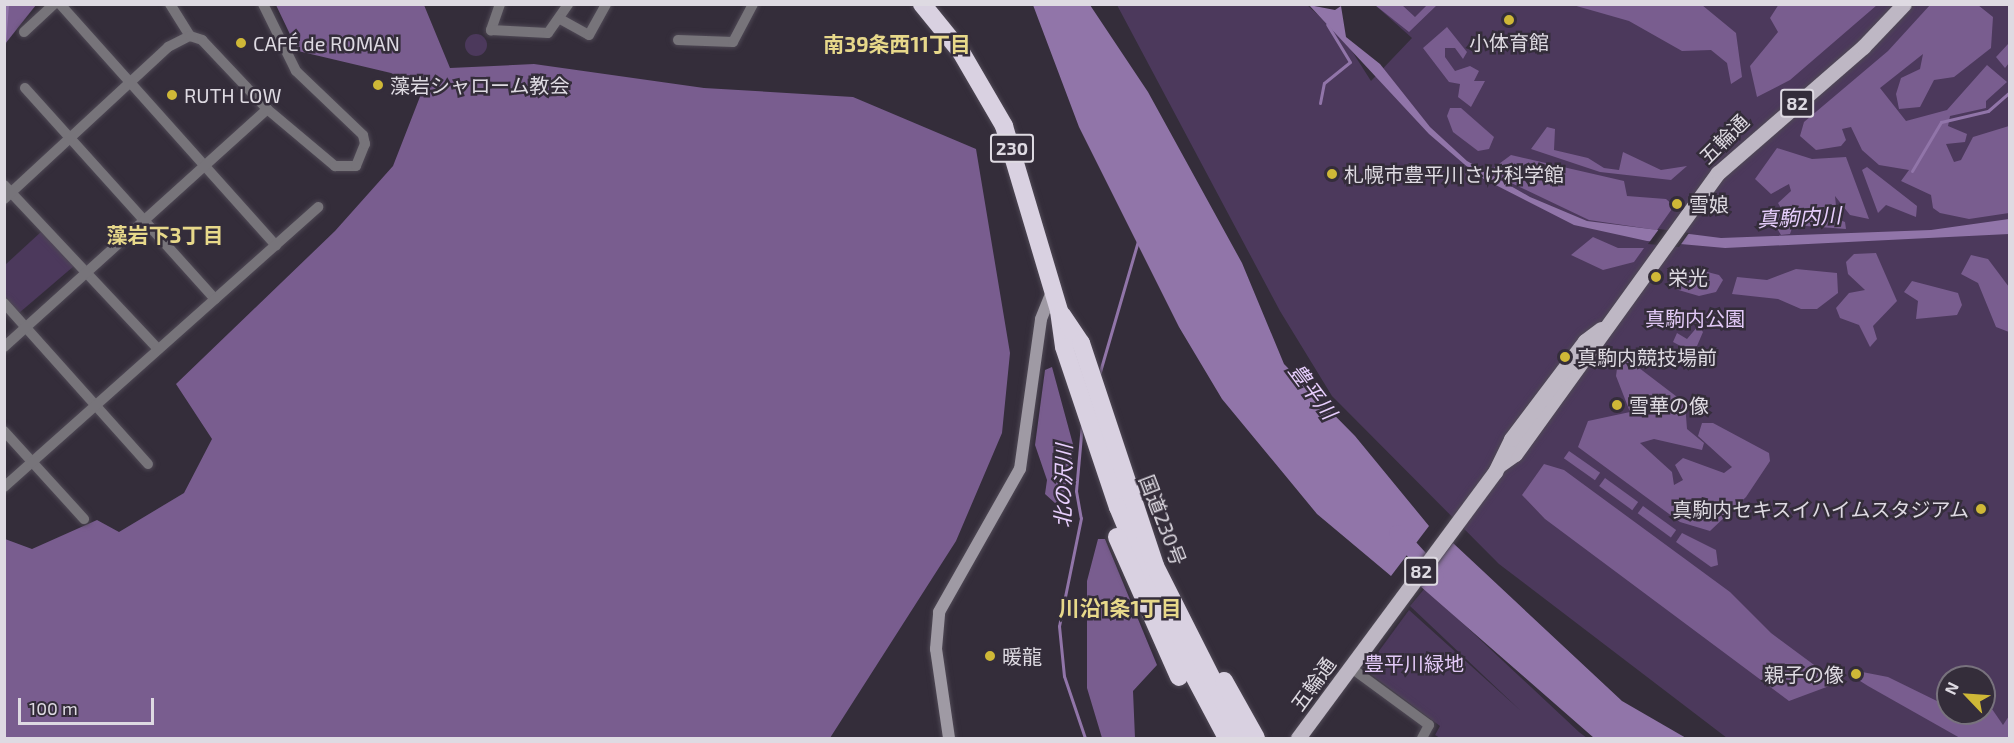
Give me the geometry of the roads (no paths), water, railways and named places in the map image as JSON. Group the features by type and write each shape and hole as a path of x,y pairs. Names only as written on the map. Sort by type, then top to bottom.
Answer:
{"highway":[{"name":"国道230号","path":"922,4 957,46 1000,117 1059,311 1083,361 1124,484 1182,626 1242,738"},
{"name":"国道230号","path":"1083,361 1078,396 1119,507 1166,623 1227,738"},
{"path":"1083,361 1130,464 1192,621 1257,738"},
{"name":"230","path":"1078,396 1113,528 1165,650 1213,738"}],"main road":[{"name":"五輪通","path":"1298,738 1499,465 1515,454 1593,349 1601,329 1693,205 1752,139 1863,47 1904,4"}],"street":[{"path":"24,32 54,4"},
{"path":"60,4 276,246"},
{"path":"170,4 190,36 202,40 267,109 335,166 356,166 362,157 363,135 296,71 263,4"},
{"path":"500,4 491,30 548,33 560,19 568,4"},
{"path":"560,19 589,34 606,4"},
{"path":"678,40 733,42 753,4"},
{"path":"158,349 7,192 168,47 190,36"},
{"path":"25,88 144,217 215,299"},
{"path":"4,347 144,217 267,109"},
{"path":"4,488 318,207"},
{"path":"950,738 936,649 939,612 1020,469 1041,319 1053,288"},
{"path":"4,303 148,464"},
{"path":"4,431 84,519"},
{"path":"1350,667 1429,725 1423,738"}],"waterway":[{"path":"4,44 7,4"},
{"path":"1320,103 1324,83 1350,62 1327,24"},
{"path":"1912,171 1941,122 1988,111 2010,92"},
{"name":"北の沢川","path":"1099,375 1138,241"},
{"name":"北の沢川","path":"1082,424 1076,491 1081,518 1059,626 1064,676 1085,738"},
{"name":"豊平川","path":"1397,533 1436,576"}],"place":[{"name":"小体育館","path":"1509,20"},
{"name":"CAFÉ de ROMAN","path":"241,43"},
{"name":"藻岩シャローム教会","path":"378,85"},
{"name":"RUTH LOW","path":"172,95"},
{"name":"札幌市豊平川さけ科学館","path":"1332,174"},
{"name":"雪娘","path":"1677,204"},
{"name":"栄光","path":"1656,277"},
{"name":"真駒内競技場前","path":"1565,357"},
{"name":"雪華の像","path":"1617,405"},
{"name":"真駒内セキスイハイムスタジアム","path":"1981,509"},
{"name":"暖龍","path":"990,656"},
{"name":"親子の像","path":"1856,674"}],"district":[{"name":"南39条西11丁目","path":"897,44"},
{"name":"藻岩下3丁目","path":"165,235"},
{"name":"川沿1条1丁目","path":"1120,608"}],"water label":[{"name":"真駒内川","path":"1799,217"}],"park label":[{"name":"真駒内公園","path":"1695,318"},
{"name":"豊平川緑地","path":"1414,663"}]}
